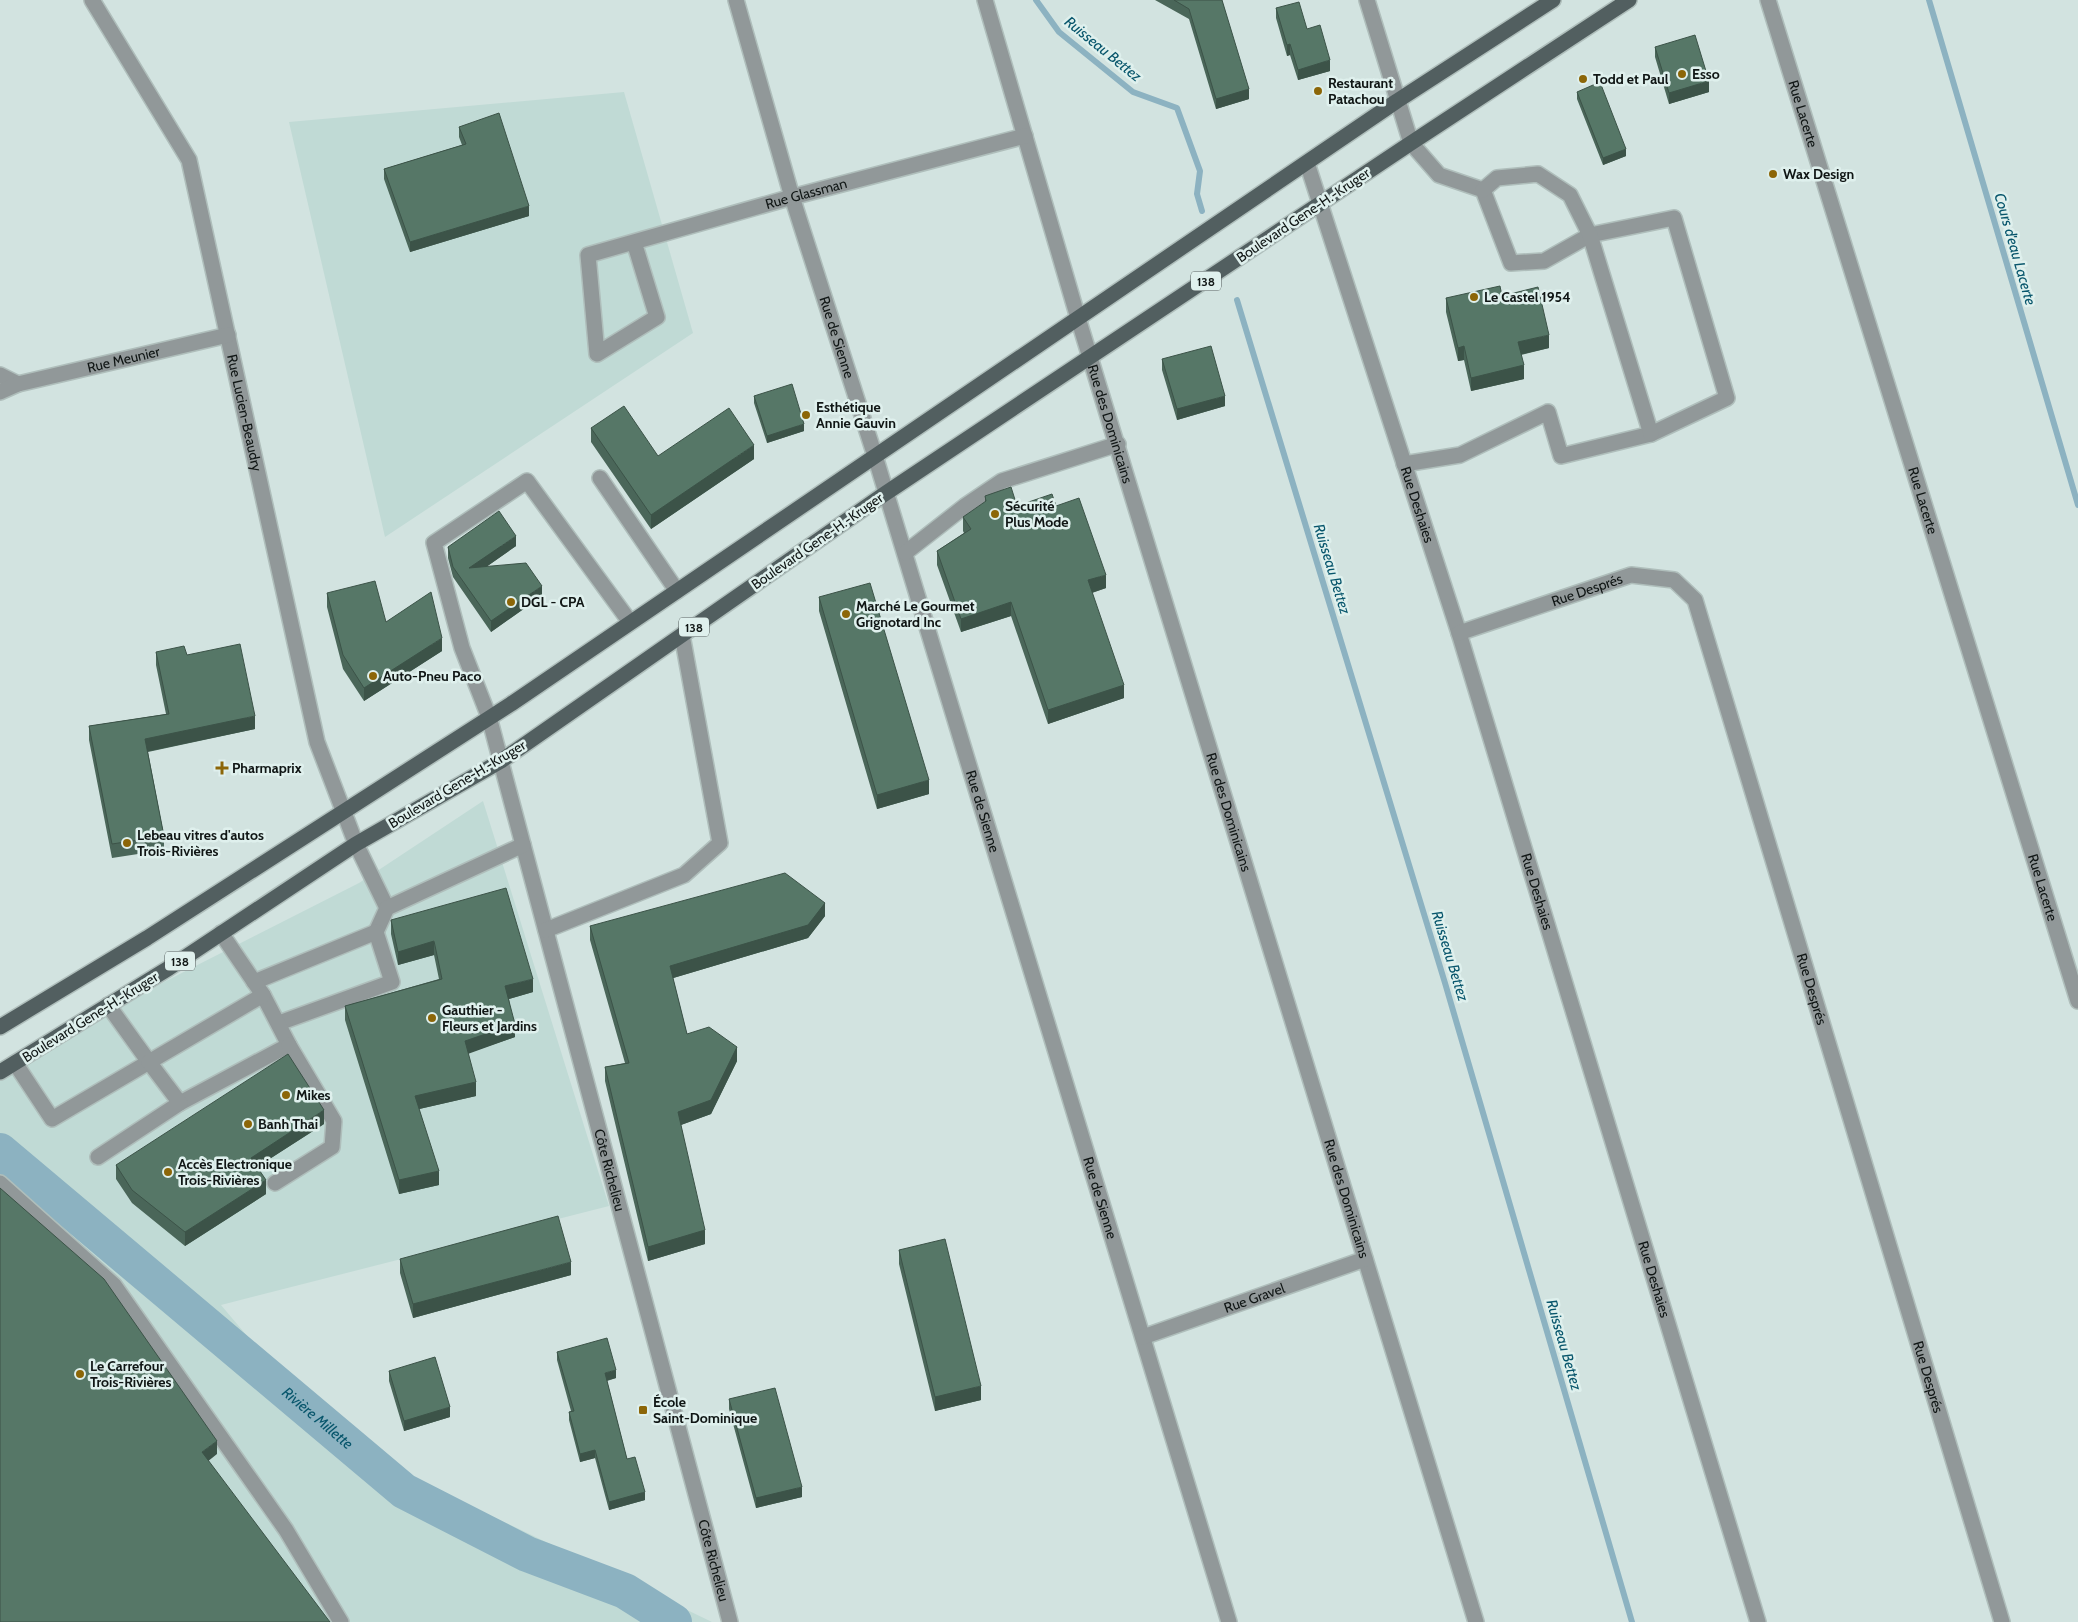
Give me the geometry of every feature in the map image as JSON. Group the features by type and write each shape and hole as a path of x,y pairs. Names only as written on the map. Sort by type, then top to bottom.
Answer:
{"main road":[{"path":"0,1027 147,938 489,717 1397,101 1553,0"},
{"name":"Boulevard Gene-H.-Kruger","path":"0,1072 221,933 356,844 501,761 886,493 1091,358 1411,142 1629,0"}],"street":[{"name":"Rue Lucien-Beaudry","path":"92,0 189,160 317,742 356,844 387,908"},
{"name":"Rue de Sienne","path":"736,0 792,197 905,553 1229,1622"},
{"name":"Rue des Dominicains","path":"986,0 1078,318 1476,1622"},
{"path":"1367,0 1411,142 1439,175 1483,190"},
{"name":"Rue Lacerte","path":"1768,0 2078,1001"},
{"name":"Rue Glassman","path":"634,242 658,317 598,354 588,255 792,197 1025,136"},
{"name":"Rue Deshaies","path":"1307,163 1322,203 1459,633 1758,1622"},
{"path":"1483,190 1497,178 1538,174 1570,195 1590,235 1651,434"},
{"path":"1404,464 1460,455 1548,412 1561,456 1651,434 1727,398 1674,218 1590,235 1544,261 1511,264 1483,190"},
{"name":"Rue Meunier","path":"0,392 18,384 228,335"},
{"path":"0,375 18,384"},
{"path":"905,553 965,506 1002,482 1118,444"},
{"path":"600,478 677,591"},
{"name":"Côte Richelieu","path":"630,622 527,481 434,543 462,648 489,717 730,1622"},
{"name":"Rue Després","path":"1459,633 1631,575 1674,580 1695,600 2002,1622"},
{"path":"546,930 684,875 720,843 682,635"},
{"path":"15,1063 52,1119 149,1062 259,988 376,932 387,908 523,846"},
{"path":"279,1023 392,982 376,932"},
{"path":"221,933 259,988 334,1121 332,1147 275,1183"},
{"path":"108,1005 180,1103"},
{"path":"98,1156 180,1103 289,1044"},
{"path":"0,1183 114,1285 286,1530 341,1622"},
{"name":"Rue Gravel","path":"1142,1337 1365,1259"}],"shaded area":[{"path":"624,92 693,333 385,537 289,122"},
{"path":"483,801 609,1206 221,1305 340,1446 517,1528 712,1622 0,1622 0,1077 164,982 359,883"}],"building":[{"path":"1174,0 1222,0 1249,89 1216,99 1189,9"},
{"path":"1299,2 1307,29 1320,25 1330,60 1298,70 1290,44 1287,45 1276,8"},
{"name":"Esso","path":"1695,35 1709,81 1669,93 1655,47"},
{"path":"1600,82 1626,149 1603,158 1577,92"},
{"path":"499,113 529,206 410,242 384,169 466,144 459,127"},
{"path":"1500,286 1502,296 1538,287 1549,335 1518,342 1524,365 1471,378 1464,346 1458,348 1446,298"},
{"path":"1211,346 1225,396 1177,409 1162,359"},
{"path":"792,384 804,424 767,436 754,396"},
{"path":"624,406 658,456 729,408 754,445 651,515 591,428"},
{"path":"1011,487 1017,506 1052,494 1056,506 1079,498 1106,575 1088,580 1124,685 1048,710 1011,602 961,619 937,551 971,529 963,517 986,501 985,496"},
{"path":"499,511 516,536 469,568 526,563 542,586 491,621 453,567 448,547"},
{"path":"375,581 386,622 431,592 442,638 364,688 343,655 327,593"},
{"path":"870,583 929,780 877,795 819,597"},
{"path":"240,644 255,716 145,739 164,836 112,844 89,726 169,714 156,652 184,646 187,655"},
{"path":"785,873 825,903 808,925 670,966 687,1034 709,1027 737,1047 711,1100 678,1112 705,1230 648,1247 605,1067 629,1063 590,926"},
{"path":"506,888 533,979 505,986 515,1024 465,1041 476,1082 415,1096 439,1171 399,1180 345,1006 442,979 434,941 398,952 391,920"},
{"path":"288,1054 324,1110 251,1158 266,1180 185,1232 132,1190 116,1165"},
{"name":"Le Carrefour Trois-Rivières","path":"0,1188 104,1279 217,1441 202,1452 330,1622 0,1622"},
{"path":"558,1216 571,1262 413,1304 400,1259"},
{"path":"945,1239 981,1386 935,1397 899,1250"},
{"path":"607,1338 616,1370 605,1373 627,1459 635,1457 645,1492 609,1502 595,1450 580,1454 569,1412 574,1411 557,1352"},
{"path":"435,1357 450,1407 404,1421 389,1371"},
{"path":"775,1388 802,1487 756,1498 729,1399"}],"waterway":[{"name":"Ruisseau Bettez","path":"1036,0 1059,32 1133,92 1177,108 1200,171 1197,194 1202,211"},
{"name":"Cours d'eau Lacerte","path":"1929,0 2078,505"},
{"name":"Ruisseau Bettez","path":"1237,300 1445,983 1632,1622"},
{"name":"Rivière Millette","path":"0,1151 404,1491 527,1554 625,1591 674,1622"}],"place":[{"name":"Esso","path":"1682,74"},
{"name":"Todd et Paul","path":"1583,79"},
{"name":"Restaurant Patachou","path":"1318,91"},
{"name":"Wax Design","path":"1773,174"},
{"name":"Le Castel 1954","path":"1474,297"},
{"name":"Esthétique Annie Gauvin","path":"806,415"},
{"name":"Sécurité Plus Mode","path":"995,514"},
{"name":"DGL - CPA","path":"511,602"},
{"name":"Marché Le Gourmet Grignotard Inc","path":"846,614"},
{"name":"Auto-Pneu Paco","path":"373,676"},
{"name":"Pharmaprix","path":"222,768"},
{"name":"Lebeau vitres d'autos Trois-Rivières","path":"127,843"},
{"name":"Gauthier - Fleurs et Jardins","path":"432,1018"},
{"name":"Mikes","path":"286,1095"},
{"name":"Banh Thai","path":"248,1124"},
{"name":"Accès Electronique Trois-Rivières","path":"168,1172"},
{"name":"Le Carrefour Trois-Rivières","path":"80,1374"},
{"name":"École Saint-Dominique","path":"643,1410"}]}
